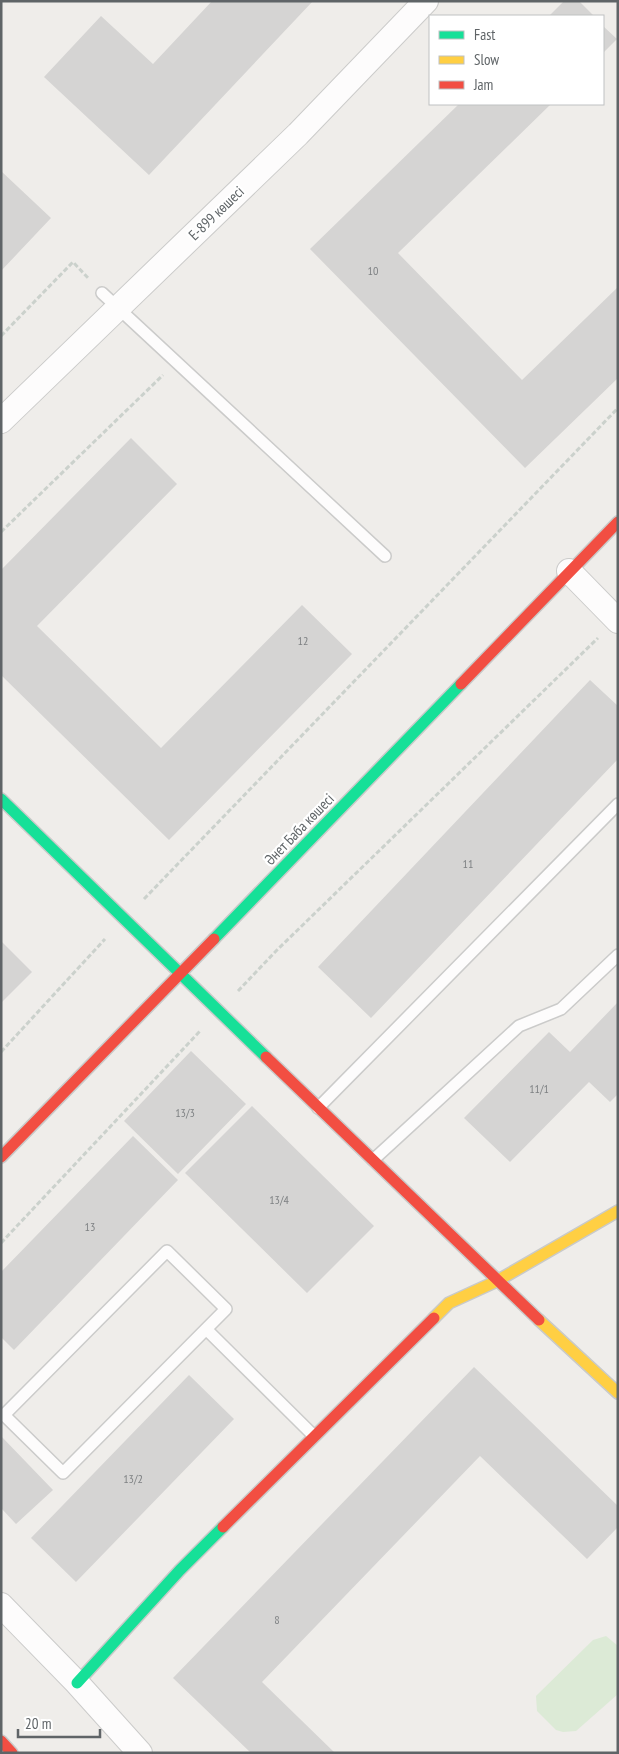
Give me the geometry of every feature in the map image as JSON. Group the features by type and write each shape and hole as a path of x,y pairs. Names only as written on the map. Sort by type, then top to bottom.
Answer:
{"street":[{"name":"Е-899 көшесі","path":"1,421 110,301 298,134 426,1"},
{"name":"Әнет Баба көшесі","path":"1,1157 180,975 618,522"},
{"path":"569,571 617,620"},
{"path":"1,799 372,1160 618,1393"},
{"path":"77,1683 180,1570 449,1303 498,1281 618,1211"},
{"path":"1,1604 77,1683 140,1753"},
{"path":"1,1741 12,1753"}],"lane":[{"path":"110,301 385,556"},
{"path":"318,1108 618,804"},
{"path":"372,1160 518,1026 561,1010 618,955"},
{"path":"167,1251 226,1309 206,1329 63,1474 4,1415 167,1251"},
{"path":"206,1329 314,1436"}],"path":[{"path":"1,336 73,262 110,301"},
{"path":"1,532 176,362"},
{"path":"1,1052 124,919 618,408"},
{"path":"1,1243 276,951 617,620"}],"green space":[{"path":"606,1636 618,1646 618,1694 576,1731 563,1732 556,1730 537,1711 536,1696 593,1640"}],"building":[{"path":"212,1 313,1 149,175 44,77 101,16 153,64"},
{"path":"564,1 579,1 593,15 550,15"},
{"path":"604,27 617,39 604,52"},
{"path":"458,105 550,105 398,253 522,380 618,287 618,378 525,468 310,249"},
{"path":"1,171 51,218 1,271"},
{"path":"131,438 177,484 37,626 161,748 302,605 352,654 169,840 1,675 1,570"},
{"path":"590,680 618,706 618,759 371,1018 318,967"},
{"path":"1,941 32,972 1,1003"},
{"path":"618,1002 618,1094 610,1102 589,1082 510,1162 464,1118 549,1032 570,1052"},
{"path":"191,1051 246,1104 178,1174 124,1121"},
{"path":"252,1106 374,1226 307,1293 185,1173"},
{"path":"133,1136 178,1180 14,1350 1,1337 1,1272"},
{"path":"474,1367 618,1506 618,1527 587,1559 480,1456 262,1682 335,1753 251,1753 173,1678"},
{"path":"189,1375 234,1419 76,1582 31,1538"},
{"path":"1,1436 53,1490 16,1524 1,1508"}],"traffic: fast":[{"path":"214,939 461,684"},
{"path":"1,799 266,1057"},
{"path":"77,1683 180,1570 223,1527"}],"traffic: slow":[{"path":"434,1318 449,1303 497,1281 618,1211"},
{"path":"539,1320 618,1393"}],"traffic: jam":[{"path":"461,684 618,522"},
{"path":"1,1157 214,939"},
{"path":"266,1057 539,1320"},
{"path":"223,1527 434,1318"},
{"path":"1,1741 12,1753"}]}
